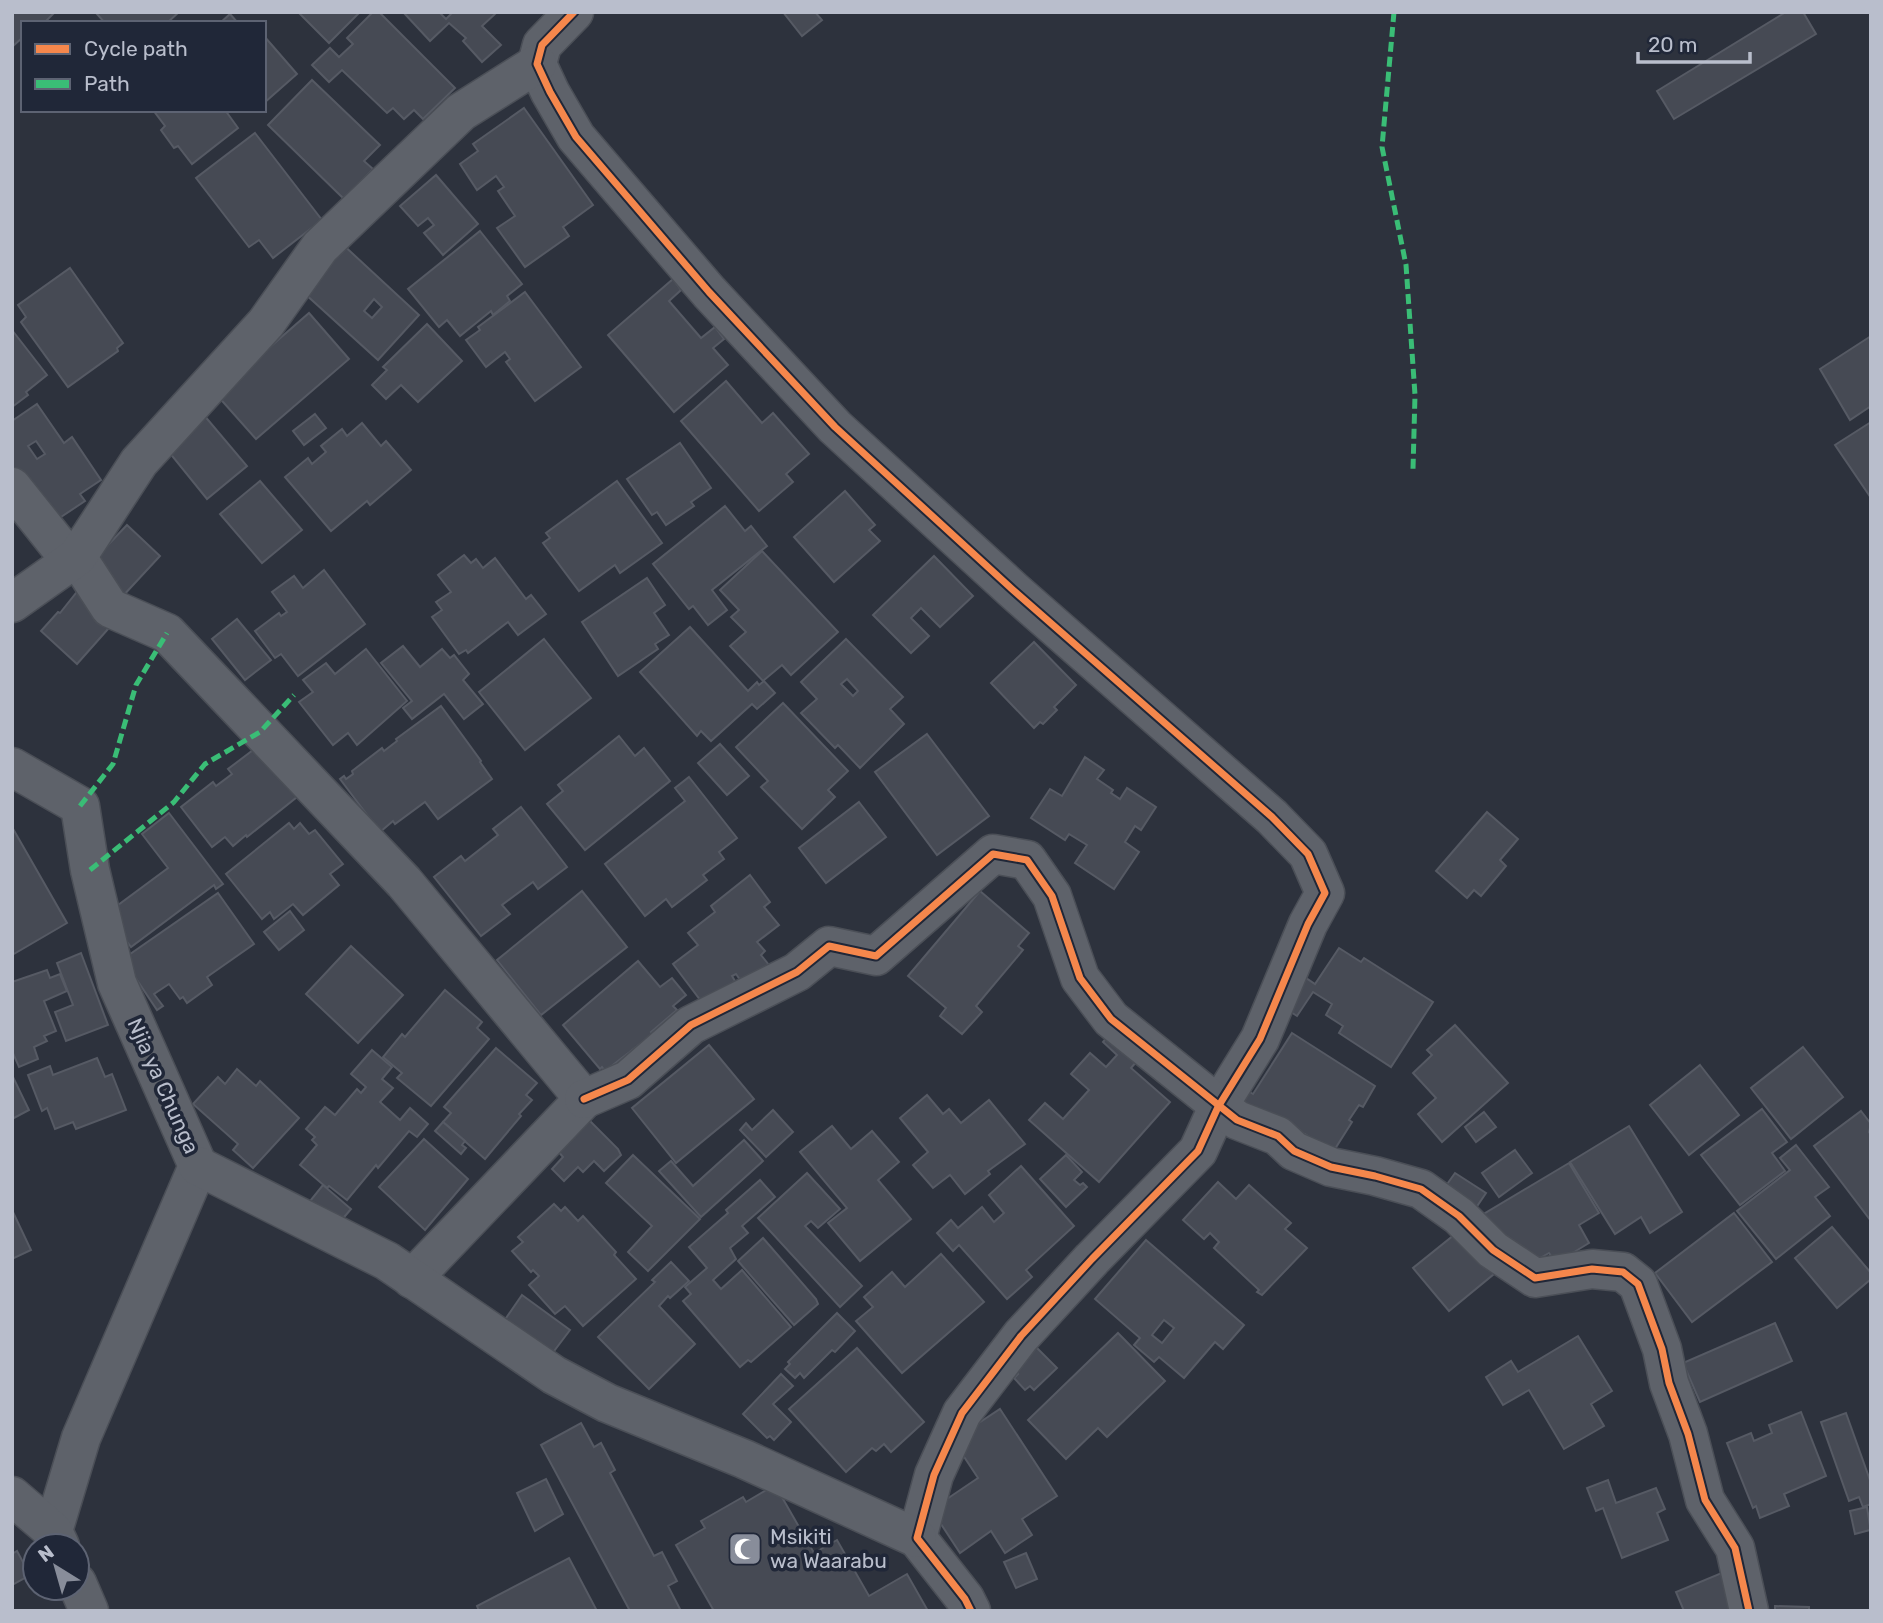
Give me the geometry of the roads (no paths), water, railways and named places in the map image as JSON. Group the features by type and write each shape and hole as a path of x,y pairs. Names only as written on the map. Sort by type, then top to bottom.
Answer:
{"street":[{"path":"574,12 542,45 537,64 576,137 709,292 835,427 1013,590 1272,817 1308,854 1325,893 1308,924 1260,1039 1218,1107 1198,1150 1021,1336 962,1413 934,1475 917,1538"},
{"path":"12,603 77,556 139,461 266,323 320,247 461,112 537,64"},
{"path":"12,487 59,545 77,556 110,608 167,633 404,882 584,1099"},
{"name":"Njia ya Chunga","path":"12,767 80,806 90,870 117,983 198,1166 81,1438 58,1532"},
{"path":"412,1279 584,1099 628,1080 691,1025 797,972 829,946 876,956 993,854 1027,860 1052,896 1080,978 1111,1019 1218,1107 1237,1120 1278,1136 1294,1151 1331,1167 1421,1189 1460,1216 1493,1250 1535,1278 1592,1269 1623,1272 1638,1284 1662,1349 1669,1383 1688,1434 1705,1500 1735,1548 1749,1611"},
{"path":"198,1166 387,1261 554,1375 607,1403 744,1459 917,1538 965,1599 971,1611"},
{"path":"12,1496 51,1532"}],"place":[{"name":"Msikiti wa Waarabu","path":"745,1549"}]}
